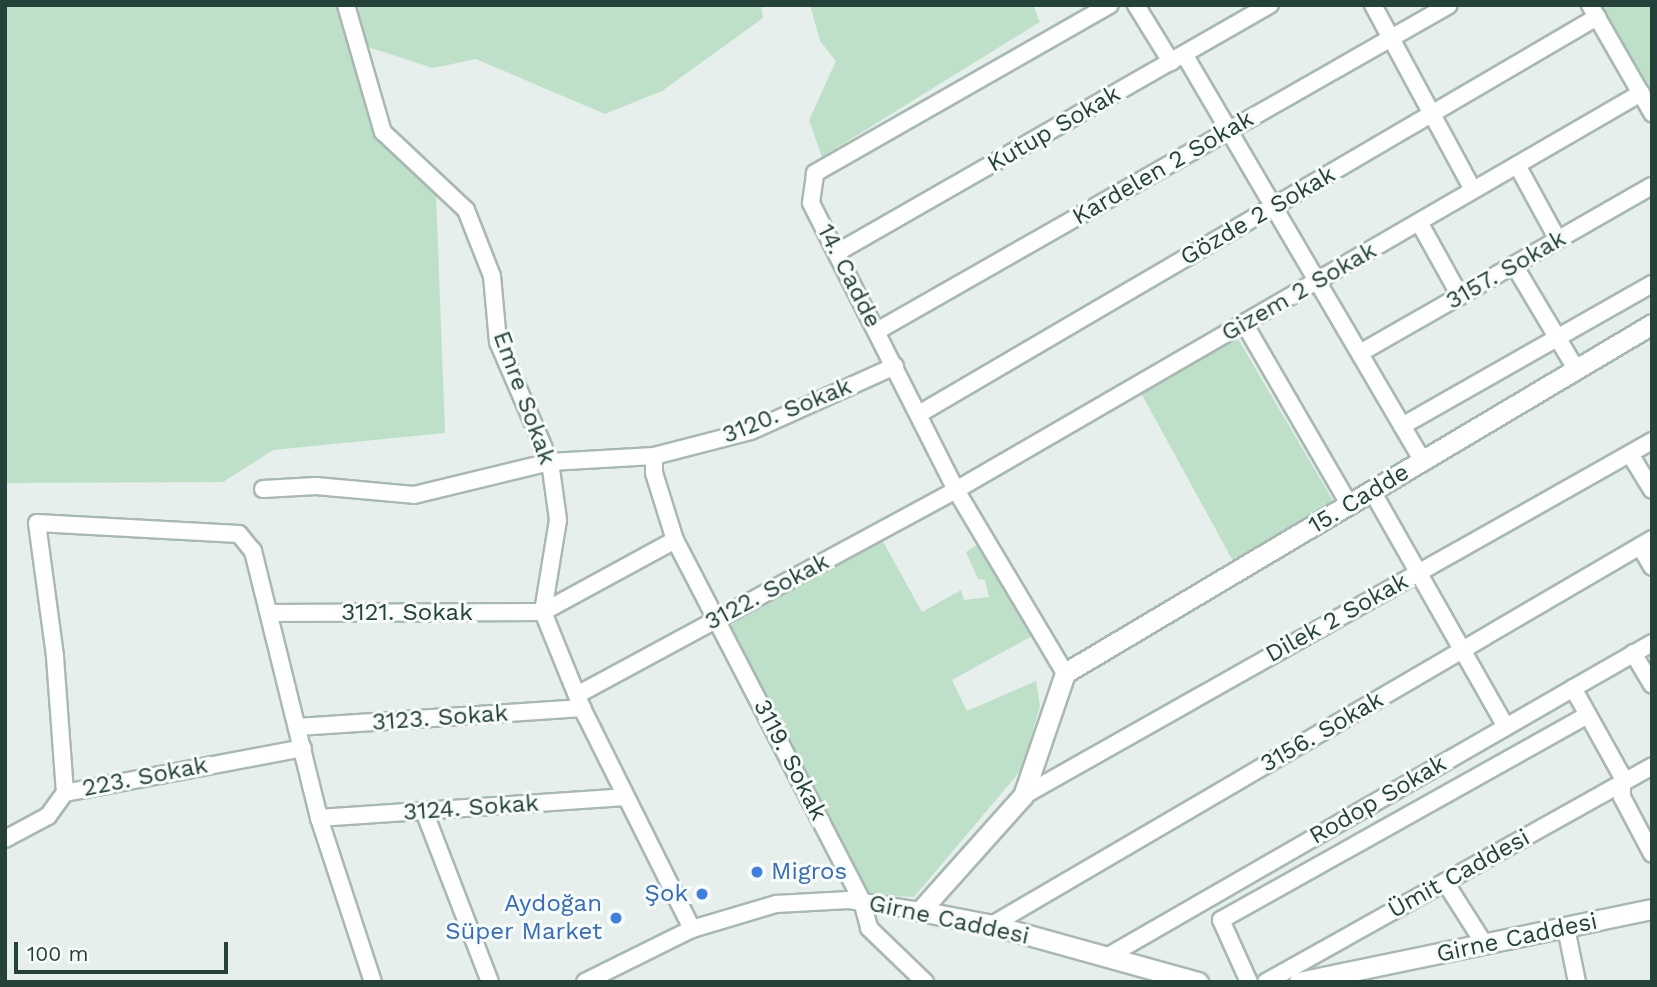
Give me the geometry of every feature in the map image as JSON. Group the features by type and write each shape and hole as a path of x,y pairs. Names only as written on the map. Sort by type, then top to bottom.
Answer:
{"street":[{"name":"Emre Sokak","path":"346,5 383,132 466,210 492,276 498,342 550,462 558,520 543,612"},
{"name":"14. Cadde","path":"1065,673 956,490 811,203 815,173 1111,5"},
{"path":"1136,5 1229,130 1423,460"},
{"path":"1373,5 1473,190"},
{"name":"Kardelen 2 Sokak","path":"877,331 1449,5"},
{"name":"Kutup Sokak","path":"838,252 1266,6"},
{"path":"1593,11 1652,113"},
{"name":"Gözde 2 Sokak","path":"919,414 1431,114 1593,11"},
{"name":"Gizem 2 Sokak","path":"956,490 1640,93"},
{"path":"1517,165 1558,240"},
{"name":"3157. Sokak","path":"1360,353 1652,186"},
{"path":"1419,222 1460,296"},
{"path":"1514,265 1576,369"},
{"path":"1402,426 1652,284"},
{"path":"1244,323 1349,504"},
{"name":"15. Cadde","path":"1065,673 1652,324"},
{"name":"3120. Sokak","path":"263,489 316,486 414,495 550,462 654,456 751,431 895,366"},
{"name":"Dilek 2 Sokak","path":"1023,796 1652,441"},
{"path":"1630,454 1652,490"},
{"name":"3119. Sokak","path":"654,456 654,473 675,540 718,618 862,901 869,928 925,982"},
{"name":"3122. Sokak","path":"579,701 718,618 956,490"},
{"path":"1372,491 1506,727"},
{"path":"65,793 55,656 37,523 239,534 253,551 271,613 319,818 373,982"},
{"path":"675,540 543,612 579,701 624,797 692,929"},
{"path":"1646,542 1652,567"},
{"name":"3156. Sokak","path":"992,925 1646,542"},
{"name":"3121. Sokak","path":"271,613 543,612"},
{"name":"Rodop Sokak","path":"1105,958 1652,643"},
{"path":"1633,653 1652,685"},
{"path":"920,911 1023,796 1065,673"},
{"path":"1573,688 1622,776 1620,783 1652,854"},
{"name":"3123. Sokak","path":"298,727 579,701"},
{"path":"1249,982 1221,920 1588,715"},
{"name":"223. Sokak","path":"5,839 48,816 65,793 303,747"},
{"name":"Ümit Caddesi","path":"1266,982 1652,765"},
{"name":"3124. Sokak","path":"319,818 624,797"},
{"path":"424,811 490,982"},
{"path":"1445,882 1485,945"},
{"name":"Girne Caddesi","path":"584,982 692,929 776,904 862,901 992,925 1169,979 1198,982"},
{"name":"Girne Caddesi","path":"1299,982 1652,909"},
{"path":"1566,928 1577,982"}],"green space":[{"path":"5,5 761,5 763,18 662,91 605,114 476,59 433,68 346,40 372,130 436,193 445,433 273,450 223,482 5,483"},
{"path":"810,5 1033,5 1040,22 822,157 809,120 836,61 820,41"},
{"path":"1598,5 1652,5 1652,97"},
{"path":"1237,337 1335,504 1233,561 1141,393"},
{"path":"881,538 922,612 961,590 964,600 989,597 985,580 978,579 966,552 982,542 1034,635 952,680 967,711 1036,681 1040,706 1022,769 914,897 869,895 731,628 733,618"}],"place":[{"name":"Migros","path":"757,872"},
{"name":"Şok","path":"702,894"},
{"name":"Aydoğan Süper Market","path":"616,918"}]}
